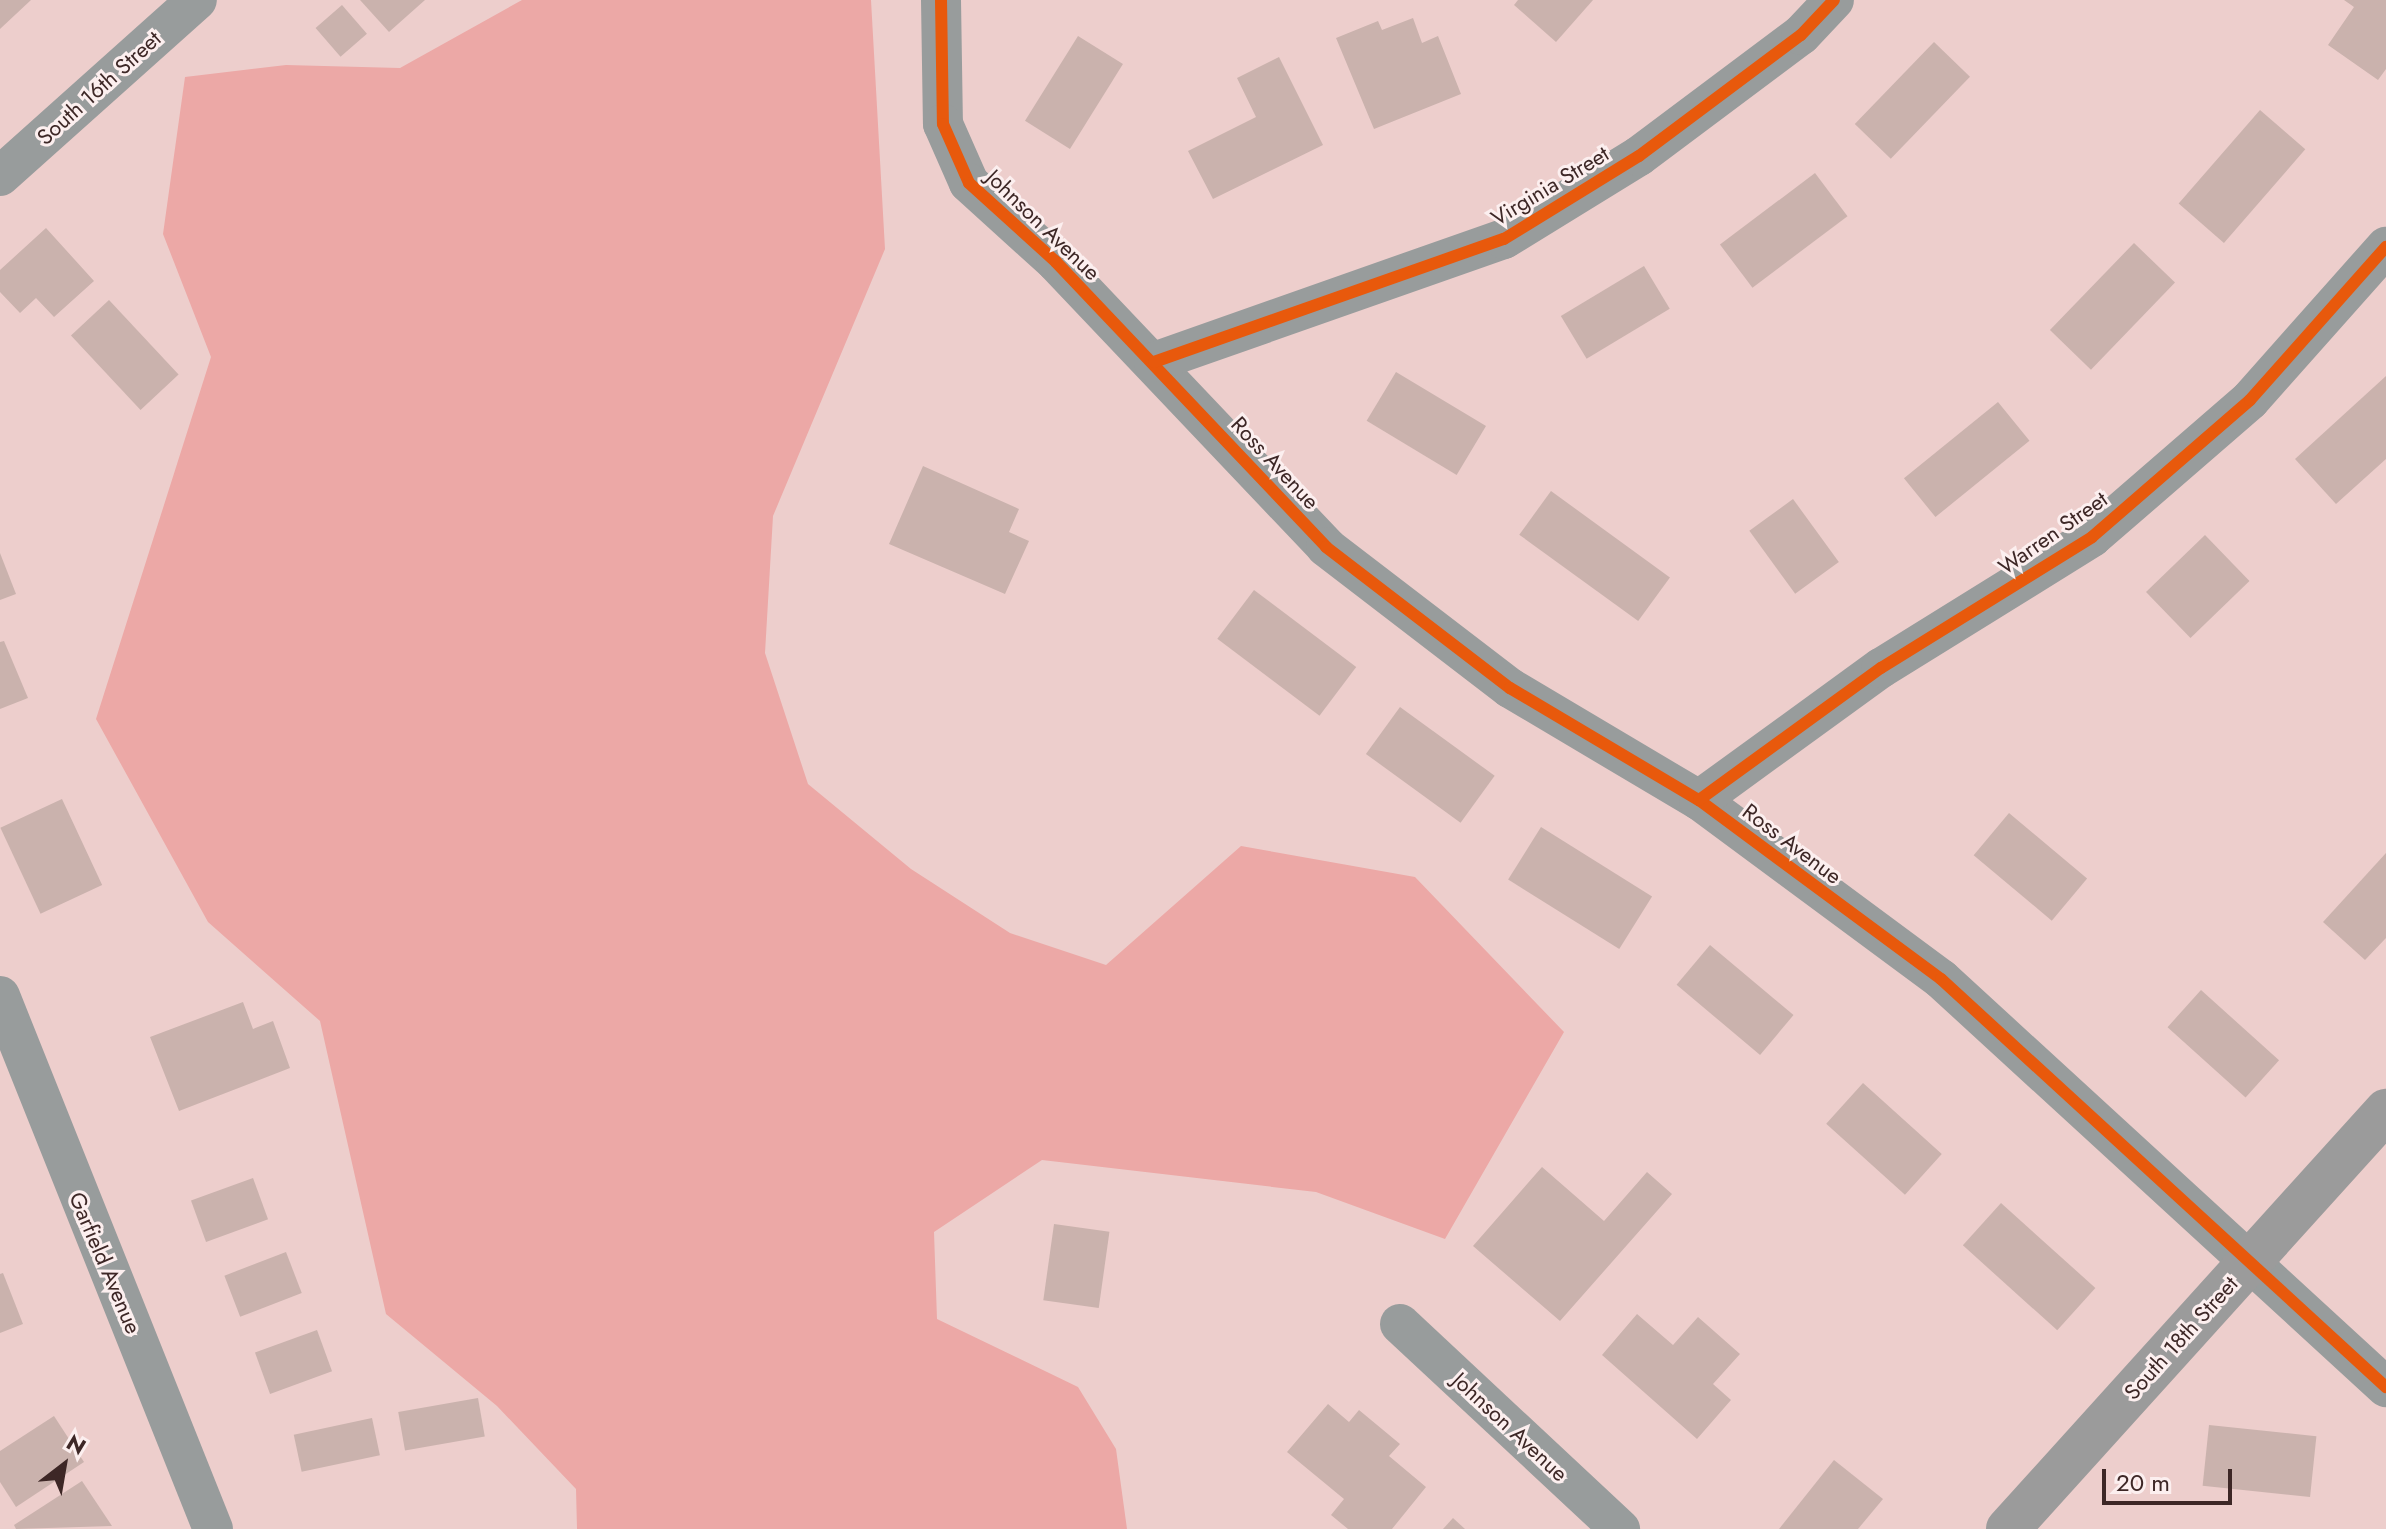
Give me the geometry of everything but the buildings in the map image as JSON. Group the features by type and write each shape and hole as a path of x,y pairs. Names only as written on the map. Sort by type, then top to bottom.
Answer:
{"street":[{"name":"South 16th Street","path":"0,176 197,0"},
{"name":"Johnson Avenue","path":"941,0 943,124 969,183 1154,362"},
{"name":"Virginia Street","path":"1154,362 1504,239 1639,156 1801,35 1834,0"},
{"name":"Warren Street","path":"1699,800 1881,668 2092,537 2250,400 2386,247"},
{"name":"Ross Avenue","path":"1154,362 1326,547 1510,688 1699,800 1941,979 2246,1266 2386,1387"},
{"name":"Garfield Avenue","path":"0,996 14,1073 213,1529"},
{"name":"South 18th Street","path":"2008,1529 2386,1111"},
{"name":"Johnson Avenue","path":"1400,1324 1620,1529"}],"shaded area":[{"path":"522,0 871,0 885,249 773,516 765,653 808,784 911,869 1010,933 1106,965 1241,846 1415,877 1564,1032 1445,1239 1316,1192 1042,1160 934,1232 937,1319 1078,1387 1116,1449 1127,1529 577,1529 576,1489 497,1406 386,1314 320,1021 208,922 96,719 211,357 163,234 185,77 286,65 400,68"}],"cycle path":[{"path":"941,0 943,124 969,183 1056,262 1326,547 1510,688 1699,800 1941,979 2386,1387"},
{"path":"1154,362 1504,239 1639,156 1801,35 1834,0"},
{"path":"1699,800 1881,668 2092,537 2250,400 2386,247"}]}
